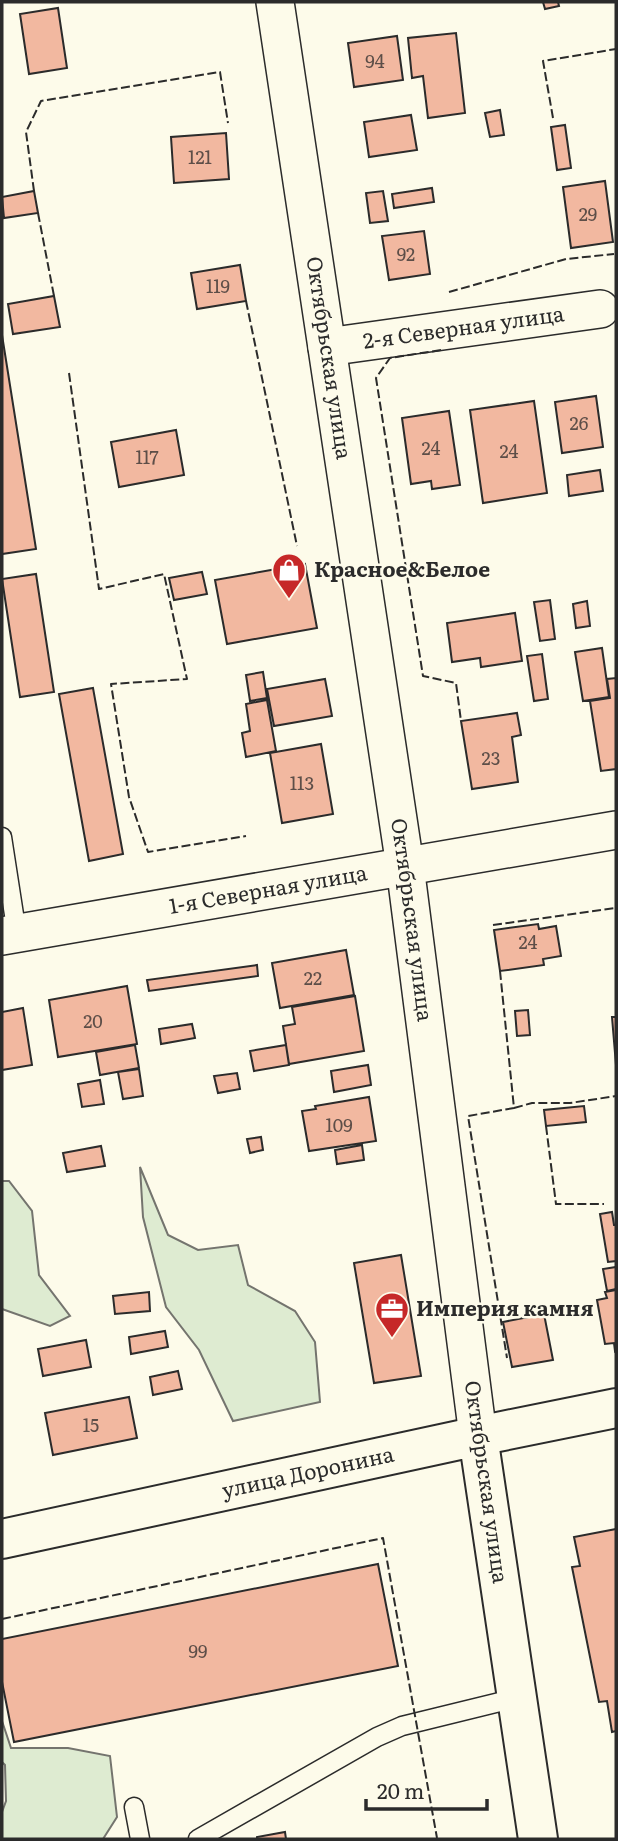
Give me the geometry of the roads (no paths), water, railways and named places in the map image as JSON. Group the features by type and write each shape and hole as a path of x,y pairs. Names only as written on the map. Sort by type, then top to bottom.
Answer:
{"main road":[{"name":"улица Доронина","path":"2,1539 616,1408"},
{"name":"Октябрьская улица","path":"478,1436 538,1839"}],"street":[{"name":"Октябрьская улица","path":"275,2 405,866 478,1436"},
{"name":"2-я Северная улица","path":"327,347 600,309"},
{"name":"1-я Северная улица","path":"9,935 616,830"}],"lane":[{"path":"2,837 9,935"},
{"path":"198,1839 377,1737 402,1726 516,1698"},
{"path":"134,1807 140,1839"}],"place":[{"name":"Красное&Белое","path":"289,600"},
{"name":"Империя камня","path":"392,1339"}]}
